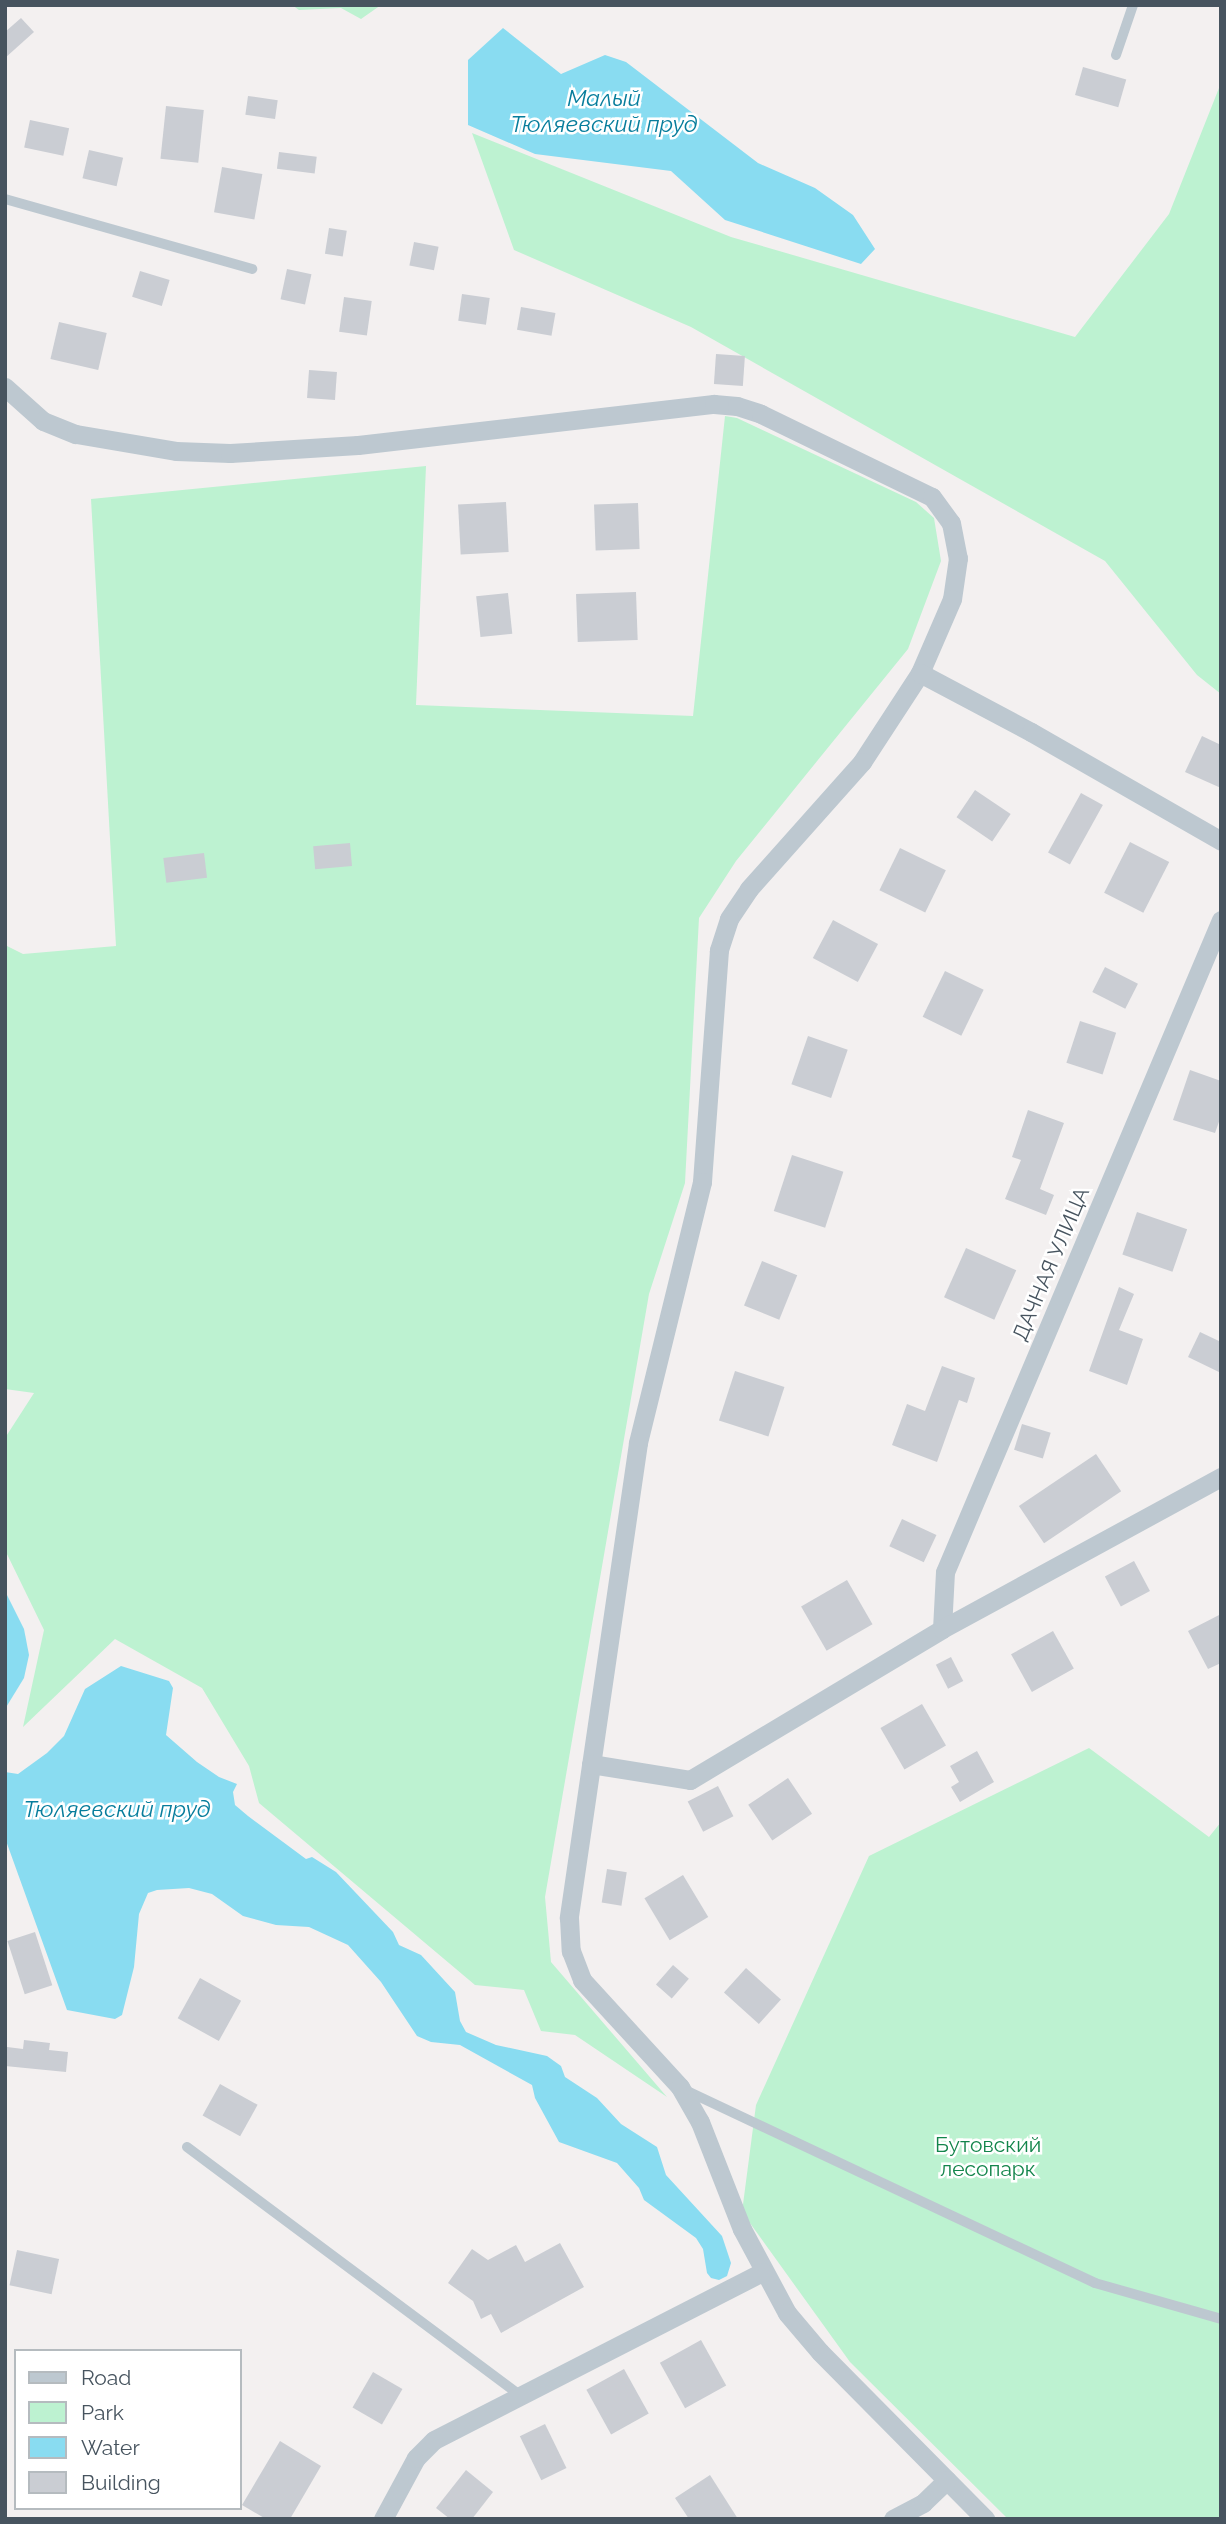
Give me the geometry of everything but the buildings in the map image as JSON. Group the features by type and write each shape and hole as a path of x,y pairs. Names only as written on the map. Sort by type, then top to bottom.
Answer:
{"street":[{"path":"5,387 43,421 76,434 176,451 230,453 358,445 714,404 737,406 761,414 932,497 951,523 958,558 952,599 920,673 862,762 748,889 729,919 719,950 702,1182 638,1443 569,1917 571,1951 582,1980 680,2087 700,2122 742,2229 787,2313 820,2352 985,2519"},
{"path":"920,673 1031,732 1221,841"},
{"name":"ДАЧНАЯ УЛИЦА","path":"942,1629 946,1572 1221,920"},
{"path":"591,1765 690,1780 942,1629 1221,1477"},
{"path":"383,2519 416,2458 434,2440 763,2272"},
{"path":"892,2519 923,2503 947,2480"}],"lane":[{"path":"1116,55 1133,5"},
{"path":"5,199 252,269"},
{"path":"680,2087 1095,2283 1221,2319"},
{"path":"187,2147 522,2397"}],"green space":[{"path":"292,5 381,5 361,19 341,8 299,10"},
{"path":"1221,83 1221,694 1197,675 1105,561 691,327 514,250 472,133 731,237 1075,337 1169,214"},
{"path":"725,416 737,418 916,502 934,518 941,561 908,649 736,861 699,918 685,1183 649,1294 545,1897 551,1962 667,2097 575,2035 541,2031 524,1990 475,1985 259,1803 249,1766 202,1688 115,1639 23,1727 44,1630 5,1550 5,1438 34,1393 5,1389 5,945 23,954 116,946 91,499 426,466 416,705 693,716"},
{"name":"Бутовский лесопарк","path":"1089,1748 1209,1837 1221,1822 1221,2519 1008,2519 850,2362 742,2212 756,2105 869,1856"}],"water":[{"name":"Малый Тюляевский пруд","path":"503,28 561,74 605,55 626,62 758,163 815,188 853,215 875,249 861,264 725,220 671,171 535,154 468,125 468,60"},
{"path":"5,1591 24,1629 29,1655 24,1678 5,1709"},
{"name":"Тюляевский пруд","path":"121,1666 169,1681 173,1688 166,1735 197,1762 219,1777 237,1784 233,1792 235,1805 306,1859 312,1857 336,1872 393,1932 399,1945 421,1955 455,1992 460,2021 466,2032 496,2045 547,2056 561,2066 565,2077 597,2098 621,2124 657,2147 666,2175 722,2236 731,2263 727,2276 719,2280 711,2278 707,2273 703,2249 696,2238 644,2200 639,2188 617,2163 559,2142 535,2098 532,2085 460,2045 431,2042 417,2036 381,1982 348,1945 309,1927 276,1925 243,1916 212,1894 189,1888 148,1893 139,1914 134,1967 122,2015 115,2019 67,2010 5,1838 5,1772 18,1774 47,1753 64,1736 85,1689"}]}
